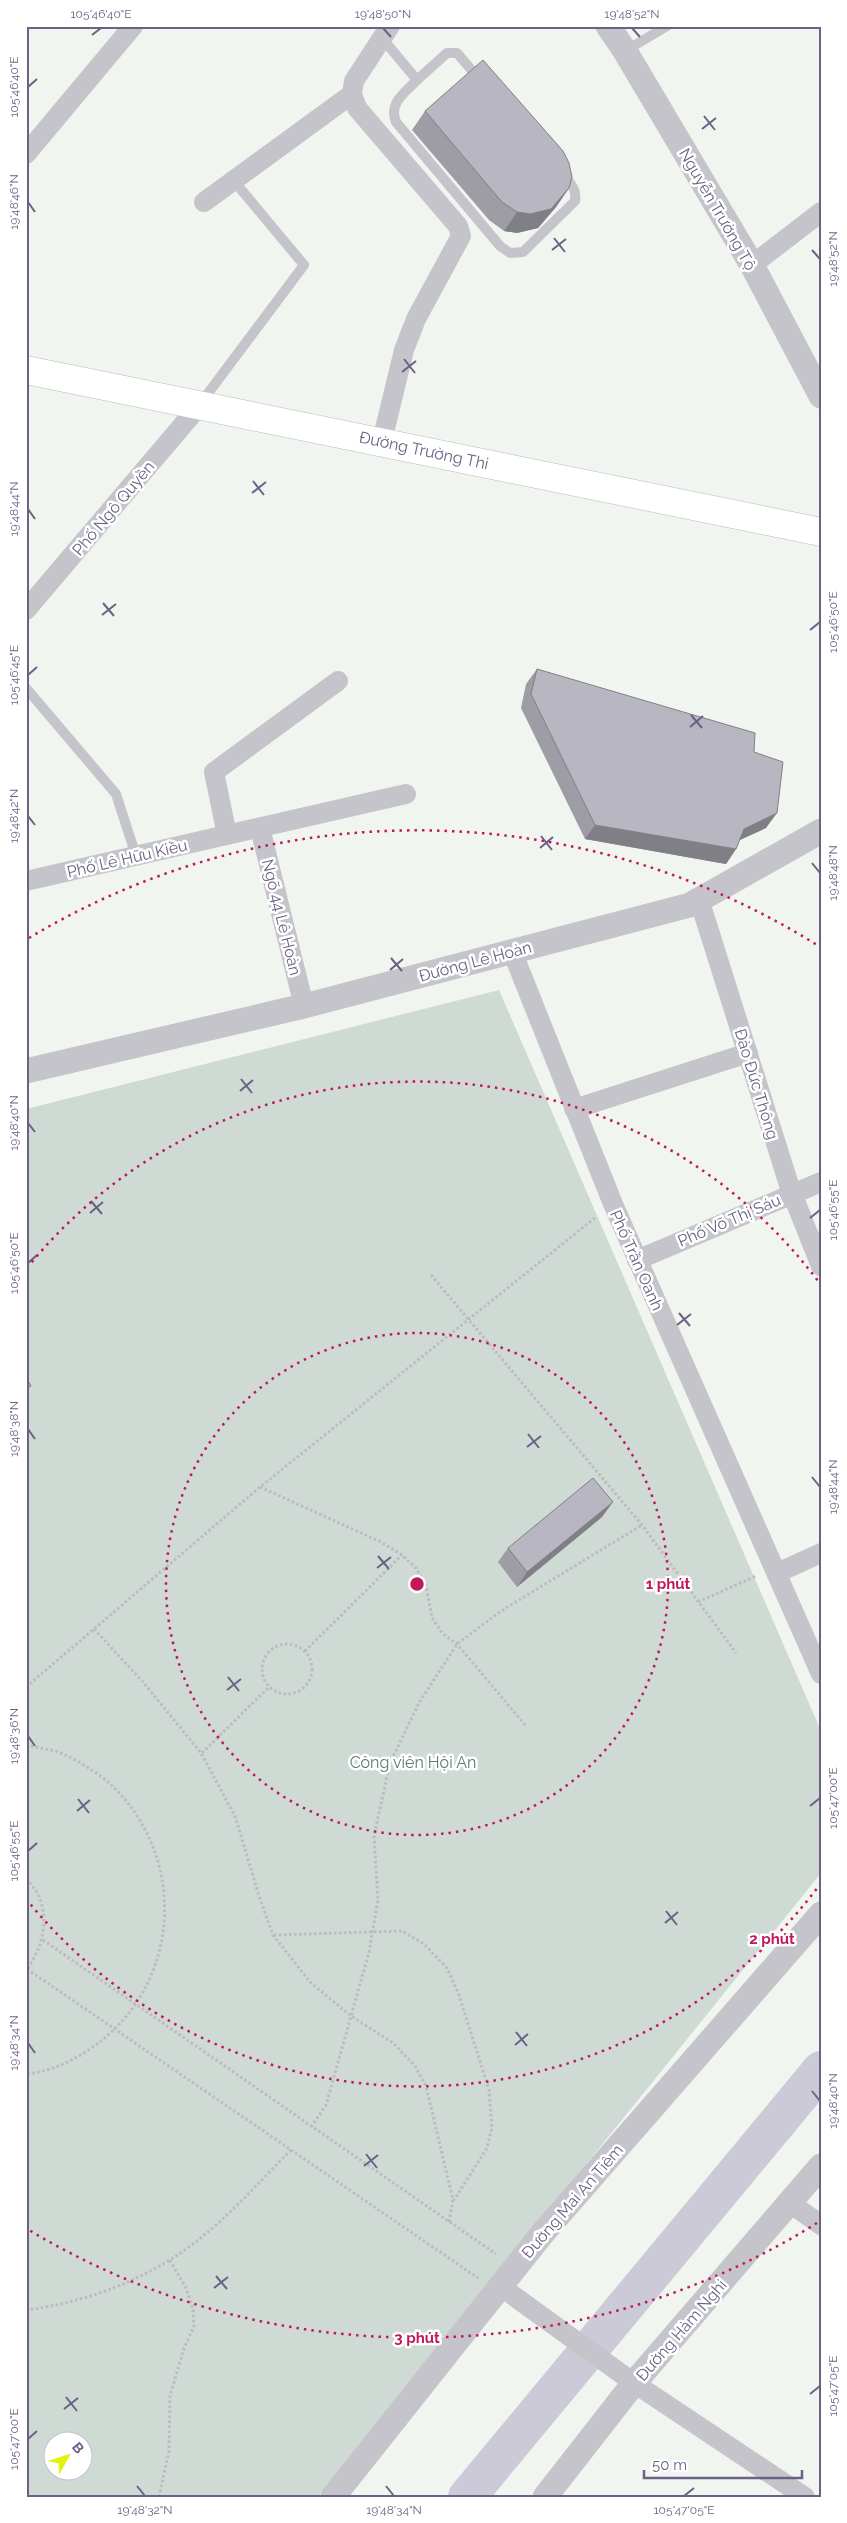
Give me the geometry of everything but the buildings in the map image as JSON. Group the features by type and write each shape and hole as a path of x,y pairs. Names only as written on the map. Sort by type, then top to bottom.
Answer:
{"main road":[{"name":"Đường Trường Thi","path":"26,370 382,441 821,532"}],"street":[{"path":"26,154 134,26"},
{"name":"Nguyễn Trường Tộ","path":"608,26 625,51 752,265 821,396"},
{"path":"382,441 404,350 416,319 461,236 458,226 357,108 352,94 354,81 386,32"},
{"path":"204,202 352,94"},
{"path":"752,265 821,212"},
{"name":"Phố Ngô Quyền","path":"26,610 199,406"},
{"path":"227,835 214,772 338,681"},
{"name":"Phố Lê Hữu Kiều","path":"26,881 406,794"},
{"name":"Ngõ 44 Lê Hoàn","path":"260,828 304,1006"},
{"name":"Đường Lê Hoàn","path":"26,1070 304,1006 690,905 821,831"},
{"name":"Đào Đức Thông","path":"699,899 792,1193 821,1266"},
{"name":"Phố Trần Oanh","path":"512,951 613,1204 821,1674"},
{"path":"574,1109 748,1053"},
{"name":"Phố Võ Thị Sáu","path":"637,1260 821,1182"},
{"path":"776,1570 821,1553"},
{"name":"Đường Mai An Tiêm","path":"333,2497 504,2282 821,1914"},
{"name":"Đường Hàm Nghi","path":"545,2497 625,2375 790,2203 821,2166"},
{"path":"790,2203 821,2225"},
{"path":"504,2282 530,2308 804,2497"}],"lane":[{"path":"625,51 667,26"},
{"path":"386,32 417,80"},
{"path":"489,90 457,53 447,53 394,104 392,112 396,122 500,246 510,253 523,252 575,201 576,193 574,187 554,164"},
{"path":"199,406 304,265 234,181"},
{"path":"26,688 116,794 136,856"}],"path":[{"path":"26,1687 260,1487 613,1204"},
{"path":"431,1275 642,1526 736,1653"},
{"path":"260,1487 381,1542 402,1555 416,1568 426,1586 432,1618 443,1634 457,1644 525,1725"},
{"path":"311,2127 326,2105 373,1931 378,1900 374,1836 390,1763 418,1703 457,1644 501,1611 642,1526"},
{"path":"305,1651 402,1555"},
{"path":"698,1602 776,1570"},
{"path":"94,1629 142,1682 201,1753 236,1816 259,1896 274,1935 310,1982 351,2016 393,2043 419,2072 426,2086 453,2200"},
{"path":"291,1644 305,1651 310,1658 312,1673 305,1687 299,1692 284,1695 269,1687 264,1682 262,1666 269,1651 275,1647 291,1644"},
{"path":"201,1753 269,1687"},
{"path":"26,1745 63,1754 108,1782 142,1822 162,1872 165,1924 153,1976 116,2030 85,2054 37,2073 26,2074"},
{"path":"26,1879 40,1900 44,1920 42,1940 37,1956 27,1969 291,2150 504,2282"},
{"path":"274,1935 402,1931 424,1944 448,1968 459,1995 489,2090 492,2127 487,2148 453,2200 449,2222"},
{"path":"42,1940 449,2222 504,2282"},
{"path":"26,2310 52,2307 104,2292 155,2268 202,2236 291,2150"},
{"path":"159,2497 169,2451 170,2396 184,2348 194,2326 193,2308 188,2293 169,2259"}],"green space":[{"name":"Công viên Hội An","path":"499,990 821,1731 821,1873 318,2497 26,2497 26,1109"}],"waterway":[{"path":"467,2497 821,2070"}]}
